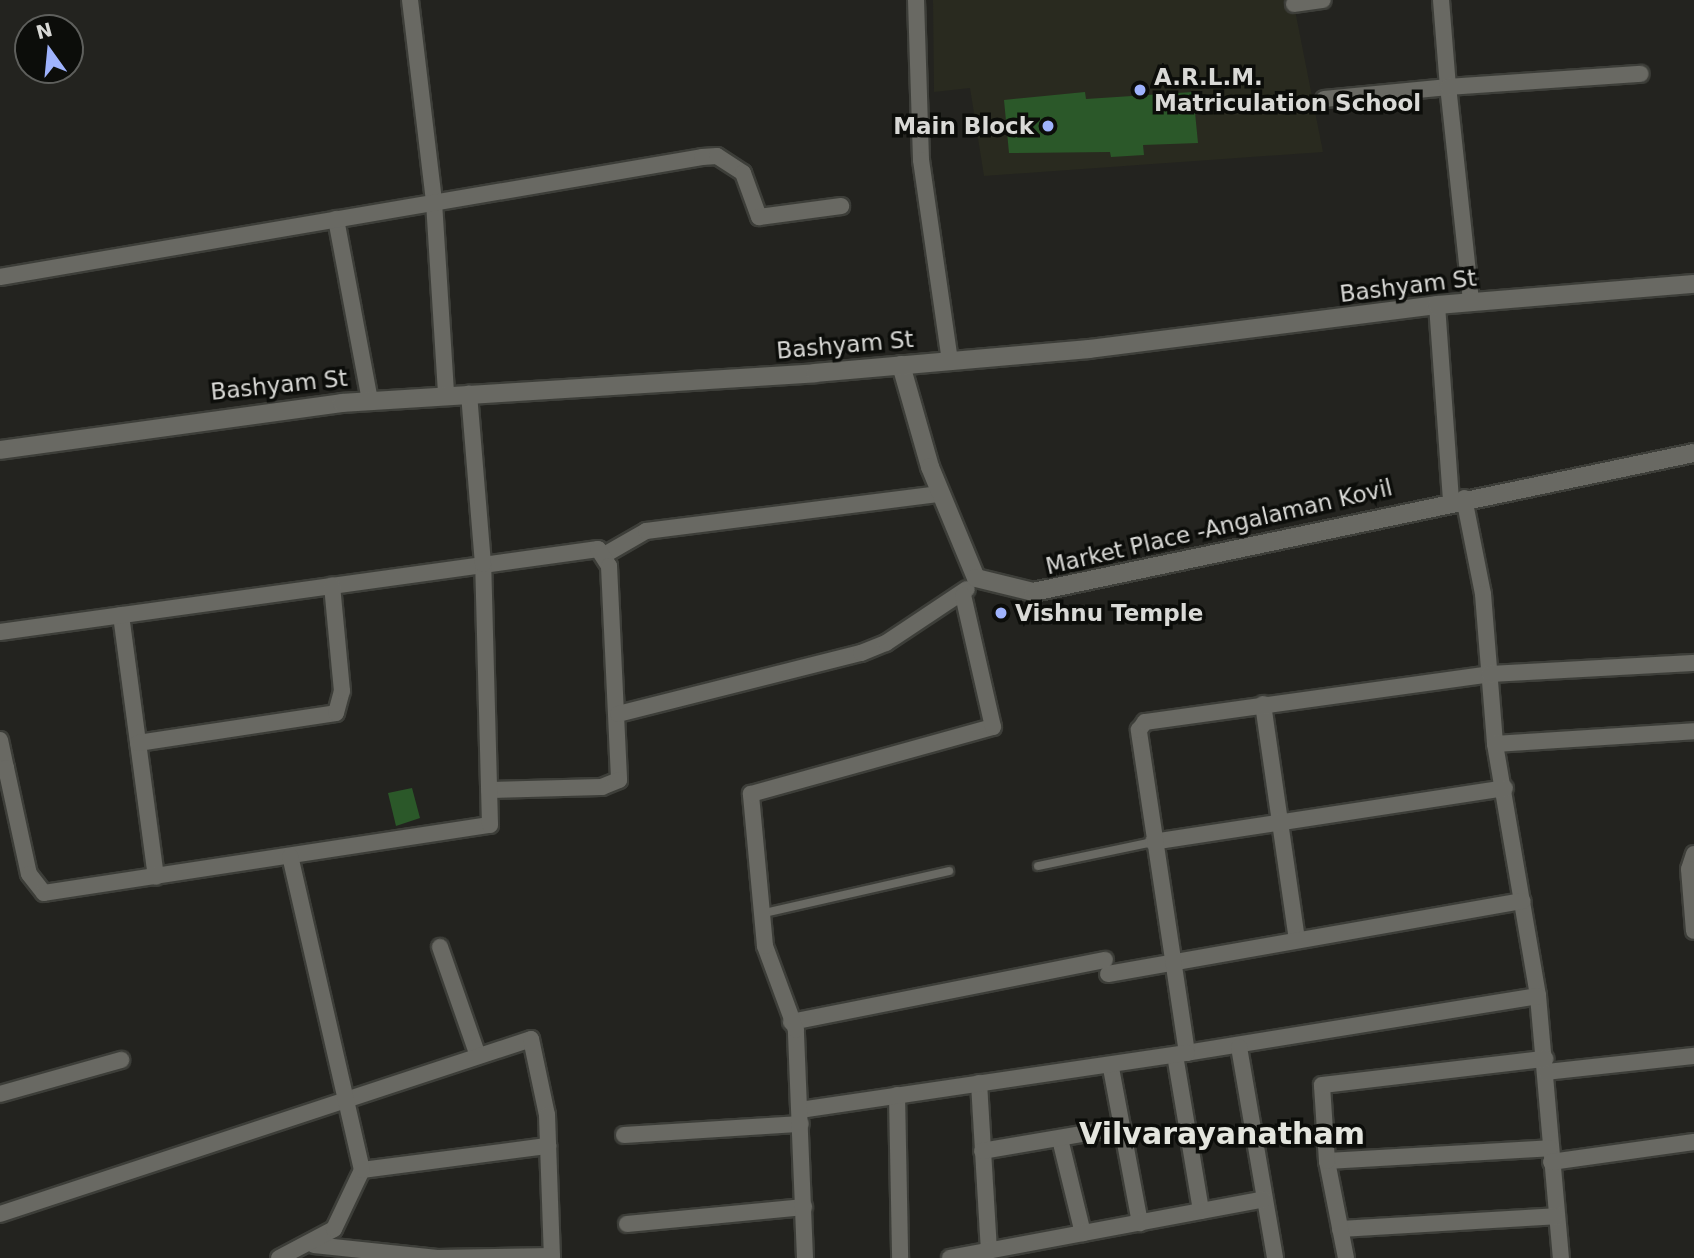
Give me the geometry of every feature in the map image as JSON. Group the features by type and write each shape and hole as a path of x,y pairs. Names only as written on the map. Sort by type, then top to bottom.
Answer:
{"street":[{"path":"410,0 434,201 446,394"},
{"path":"916,0 921,160 950,361"},
{"path":"1294,4 1323,0"},
{"path":"1441,0 1471,302"},
{"path":"1324,99 1448,87 1641,74"},
{"path":"0,277 434,201 718,156 743,173 759,217 841,206"},
{"path":"336,219 370,401"},
{"name":"Bashyam St","path":"0,450 370,401 950,361 1437,305 1694,284"},
{"path":"1437,305 1458,499 1489,674 1495,744 1505,788 1538,996 1561,1258"},
{"path":"618,714 861,653 963,595 976,578 940,494 901,365"},
{"path":"0,740 3,768 34,886 44,893 65,892 490,825 482,564 469,394"},
{"name":"Market Place -Angalaman Kovil","path":"976,578 1050,592 1458,499 1694,453"},
{"path":"0,632 587,550 606,554 646,531 940,494"},
{"path":"489,790 612,786 621,772 606,554"},
{"path":"138,743 336,713 342,691 332,585"},
{"path":"805,1258 800,1117 791,1022 774,984 760,914 749,804 759,788 993,727 963,595"},
{"path":"121,615 156,877"},
{"path":"1201,1211 1172,961 1139,730 1145,722 1489,674 1694,663"},
{"path":"1264,704 1297,939"},
{"path":"1495,744 1694,731"},
{"path":"1153,842 1282,818 1505,788"},
{"path":"1694,853 1689,869 1694,931"},
{"path":"279,1258 314,1245 347,1210 362,1170 340,1097 290,856"},
{"path":"791,1022 1106,967 1172,961 1523,901"},
{"path":"440,947 478,1056"},
{"path":"624,1135 800,1117 897,1095 1111,1068 1181,1054 1239,1047 1538,996"},
{"path":"0,1214 340,1097 531,1039 548,1146 552,1257 437,1258 314,1245"},
{"path":"1239,1047 1275,1258"},
{"path":"1346,1258 1327,1161 1320,1097 1331,1080 1694,1056"},
{"path":"0,1094 121,1060"},
{"path":"1111,1068 1140,1223"},
{"path":"979,1083 989,1249"},
{"path":"897,1095 900,1258"},
{"path":"982,1151 1122,1127"},
{"path":"1060,1139 1083,1233"},
{"path":"1327,1161 1550,1155 1694,1142"},
{"path":"362,1170 548,1146"},
{"path":"950,1258 1264,1199"},
{"path":"627,1224 804,1207"},
{"path":"1340,1229 1556,1216"}],"lane":[{"path":"1038,866 1153,842"},
{"path":"760,914 949,871"}],"shaded area":[{"name":"A.R.L.M. Matriculation School","path":"933,0 1293,0 1323,152 984,176 970,88 934,92"}],"building":[{"path":"1085,92 1086,99 1193,92 1198,143 1143,145 1144,155 1111,157 1110,152 1009,153 1004,100"},
{"path":"412,788 420,818 396,826 388,793"}],"place":[{"name":"A.R.L.M. Matriculation School","path":"1140,90"},
{"name":"Main Block","path":"1048,126"},
{"name":"Vishnu Temple","path":"1001,613"}],"district":[{"name":"Vilvarayanatham","path":"1222,1134"}]}
